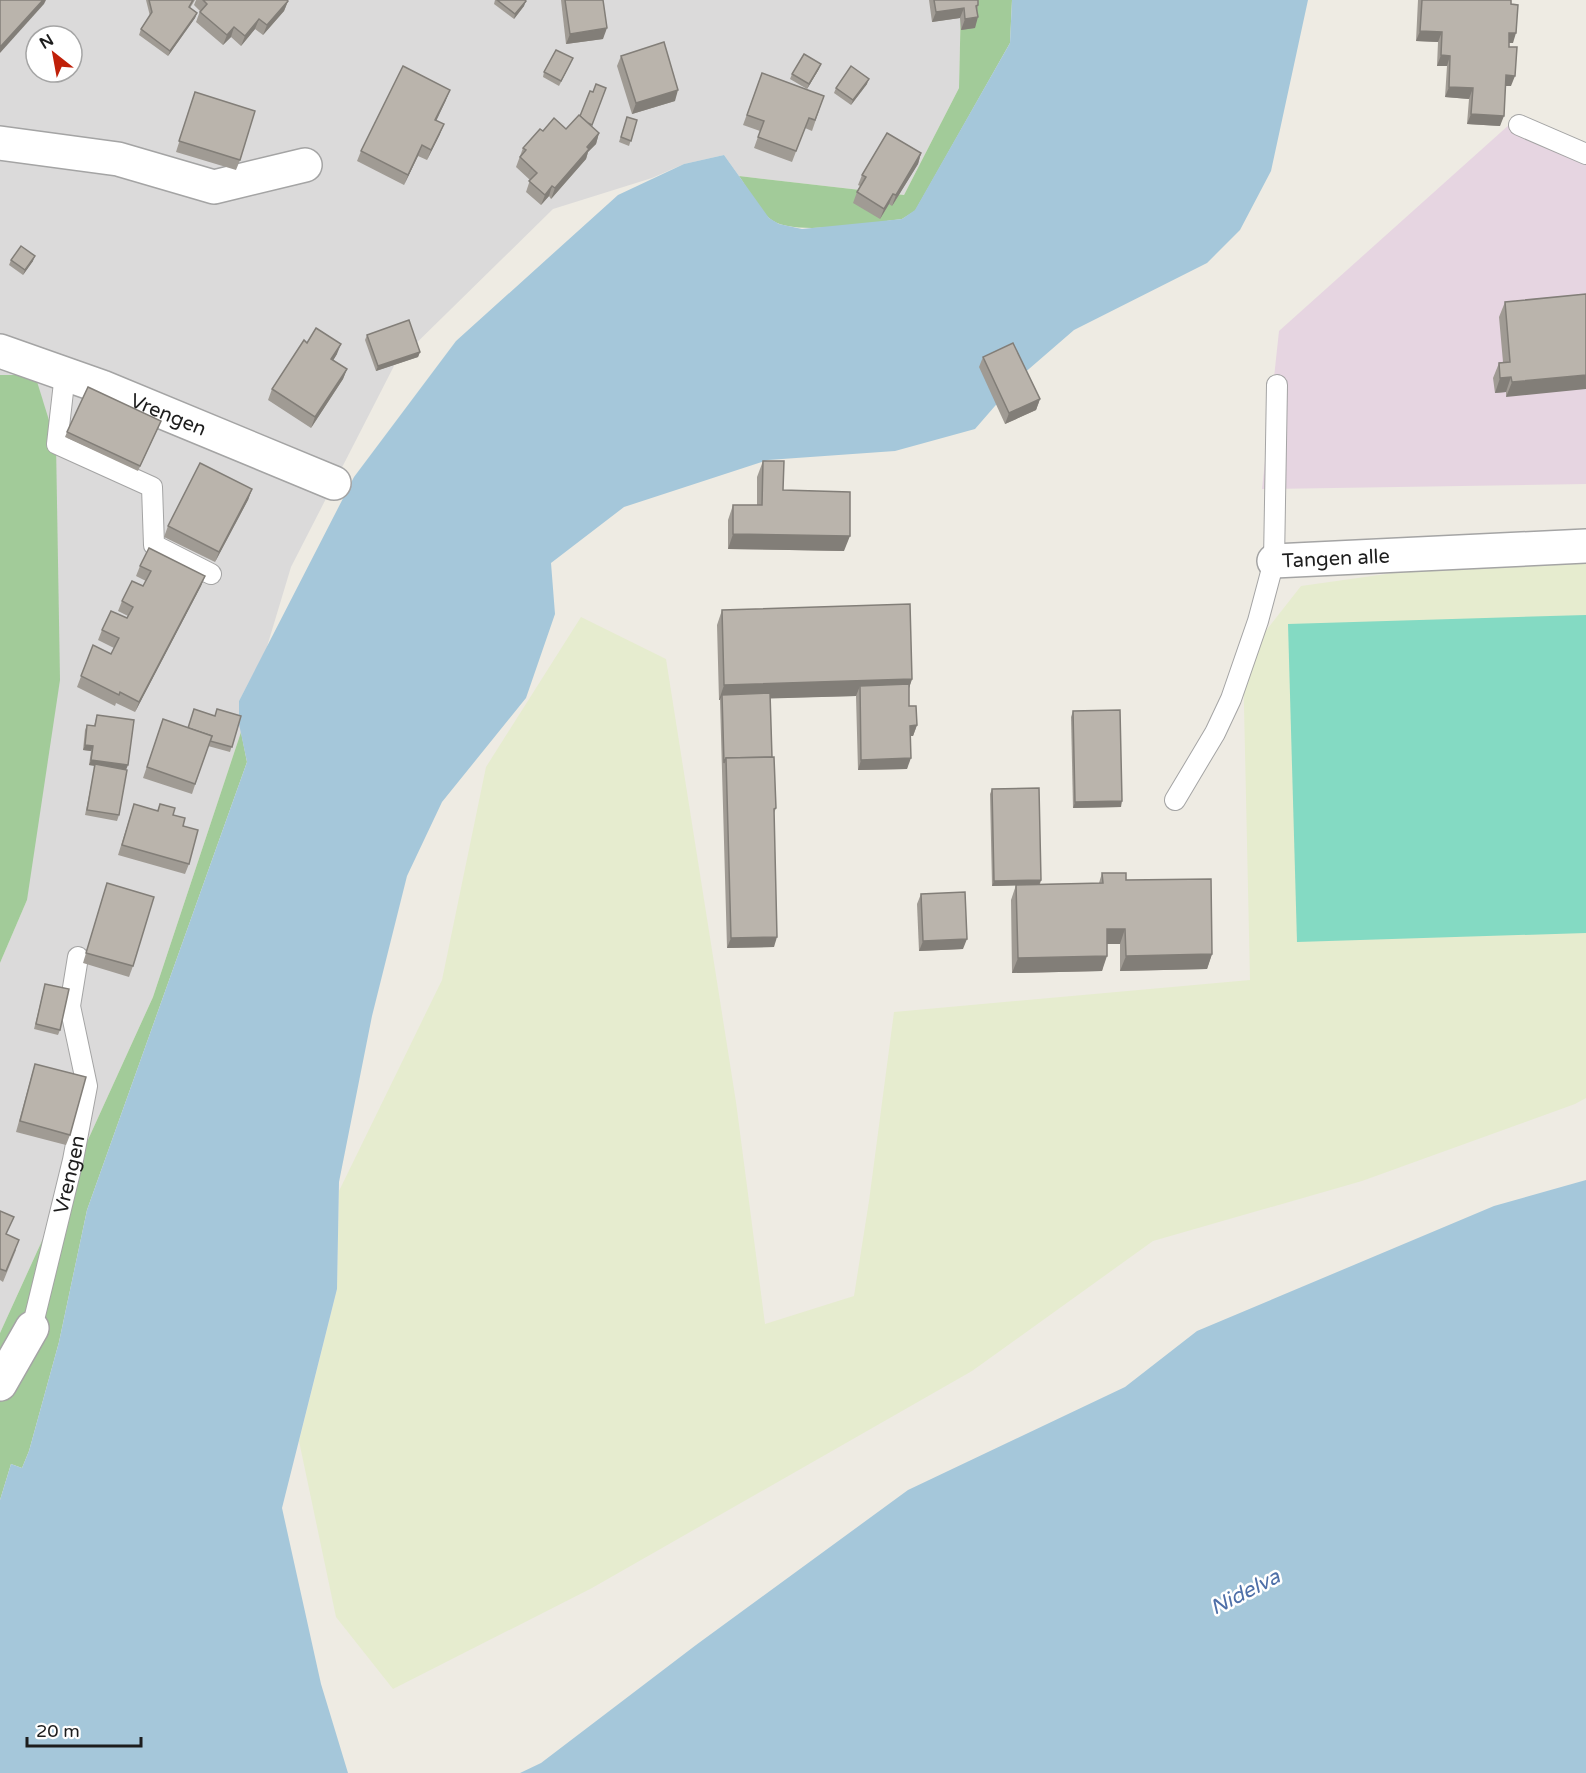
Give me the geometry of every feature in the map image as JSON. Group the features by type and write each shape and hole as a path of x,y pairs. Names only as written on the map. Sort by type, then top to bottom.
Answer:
{"street":[{"path":"0,143 118,159 214,187 305,165"},
{"name":"Vrengen","path":"0,351 102,387 334,483"},
{"name":"Tangen alle","path":"1274,561 1586,546"},
{"name":"Vrengen","path":"0,1384 32,1328"}],"lane":[{"path":"1519,124 1586,154"},
{"path":"65,374 57,444 152,487 154,545 211,574"},
{"path":"1274,561 1277,385"},
{"name":"Tangen alle","path":"1175,800 1215,734 1231,699 1258,621 1274,561"},
{"name":"Vrengen","path":"32,1328 73,1160 87,1086 70,1006 78,957"}],"shaded area":[{"path":"0,0 961,0 959,88 904,195 739,176 724,155 684,164 652,178 553,209 395,364 291,567 266,650 239,701 241,732 153,997 0,1333 0,963 27,900 35,376 0,375"},
{"path":"1510,124 1586,161 1586,484 1262,489 1279,331"}],"green space":[{"path":"961,0 1012,0 1010,43 915,211 902,219 813,228 780,224 769,218 739,176 904,195 959,88"},
{"path":"0,375 35,375 56,443 60,680 27,900 0,963"},
{"path":"1586,551 1586,1098 1575,1104 1362,1181 1153,1241 972,1371 592,1588 393,1689 336,1617 299,1441 337,1289 339,1191 442,980 486,767 581,617 666,659 736,1102 765,1324 854,1296 894,1012 1250,980 1243,660 1301,586 1528,554"},
{"path":"1586,615 1586,933 1297,942 1288,624"},
{"path":"241,732 247,762 87,1210 59,1342 29,1451 22,1468 11,1464 0,1500 0,1333 153,997"}],"water":[{"path":"1012,0 1308,0 1271,171 1240,230 1207,263 1074,330 1022,375 975,429 895,451 768,460 624,507 551,563 555,614 526,698 442,802 407,876 372,1016 339,1182 337,1289 282,1508 321,1684 348,1773 0,1773 0,1500 11,1464 22,1468 29,1451 59,1342 87,1210 247,762 239,724 239,701 354,477 456,341 618,195 684,164 724,155 769,218 779,224 802,229 902,219 915,210 1010,43"},
{"name":"Nidelva","path":"1586,1180 1586,1773 520,1773 541,1763 696,1645 908,1490 1125,1387 1197,1331 1494,1206"}],"building":[{"path":"0,0 43,0 0,47"},
{"path":"149,0 193,0 189,7 197,13 170,51 141,29 152,12"},
{"path":"203,0 288,1 267,25 259,19 245,36 234,27 227,35 200,12 207,4"},
{"path":"497,0 525,0 526,1 515,14"},
{"path":"565,0 603,0 607,28 570,34"},
{"path":"934,0 978,0 976,6 978,17 965,19 964,8 936,12"},
{"path":"1422,0 1511,0 1511,4 1518,5 1516,33 1509,33 1509,47 1517,47 1515,76 1506,75 1504,116 1471,114 1473,88 1449,87 1450,56 1441,55 1442,32 1420,31"},
{"path":"664,42 678,90 636,103 621,56"},
{"path":"556,50 573,58 561,81 544,72"},
{"path":"804,54 821,64 809,84 792,74"},
{"path":"403,66 450,90 435,120 444,124 431,150 422,145 408,175 361,151"},
{"path":"851,66 869,79 853,100 836,88"},
{"path":"762,73 824,96 815,120 809,118 796,151 758,137 764,121 747,115"},
{"path":"596,84 606,88 592,125 580,116 590,91 593,92"},
{"path":"195,92 255,111 240,160 179,141"},
{"path":"579,115 599,133 587,147 589,149 555,188 552,186 545,195 529,181 537,173 520,157 526,150 523,148 540,129 543,131 554,118 566,129"},
{"path":"627,117 637,120 631,141 621,137"},
{"path":"887,133 921,153 896,195 893,194 884,209 857,192 866,177 862,175"},
{"path":"21,246 35,256 25,270 11,260"},
{"path":"1586,294 1586,375 1512,382 1511,377 1500,378 1499,363 1510,362 1505,302"},
{"path":"409,320 420,352 378,366 367,335"},
{"path":"316,328 341,344 331,359 347,369 315,417 272,389 304,340 307,343"},
{"path":"1013,343 1040,399 1009,413 983,357"},
{"path":"88,387 161,421 140,466 67,432"},
{"path":"763,461 784,461 783,490 850,492 850,536 733,534 733,505 762,505"},
{"path":"200,463 252,489 219,552 168,526"},
{"path":"149,548 205,576 139,702 81,676 93,645 111,654 119,638 102,630 111,611 127,618 133,607 122,601 132,581 143,586 151,571 140,566"},
{"path":"910,604 912,679 724,685 722,610"},
{"path":"909,684 909,706 916,706 917,725 910,726 911,758 861,760 860,686"},
{"path":"770,693 772,757 726,758 724,763 722,695"},
{"path":"194,709 215,716 217,709 241,716 232,747 210,741 212,736 188,728"},
{"path":"1120,710 1122,801 1075,802 1073,711"},
{"path":"97,715 134,720 128,765 91,760 93,746 85,745 87,725 95,726"},
{"path":"163,719 212,736 195,784 147,767"},
{"path":"774,757 777,937 731,938 726,758"},
{"path":"95,764 127,770 119,815 87,810"},
{"path":"1039,788 1041,880 994,881 992,789"},
{"path":"134,804 158,811 160,804 175,808 173,815 185,818 183,826 198,830 189,864 122,845"},
{"path":"1102,873 1126,873 1126,880 1211,879 1212,954 1126,956 1125,929 1107,929 1107,956 1018,958 1016,885 1103,883"},
{"path":"107,883 154,897 133,966 86,953"},
{"path":"965,892 967,939 923,941 921,894"},
{"path":"45,984 69,989 60,1030 36,1024"},
{"path":"35,1064 86,1077 70,1135 20,1121"},
{"path":"0,1211 14,1217 6,1234 19,1240 6,1271 0,1269"}]}
